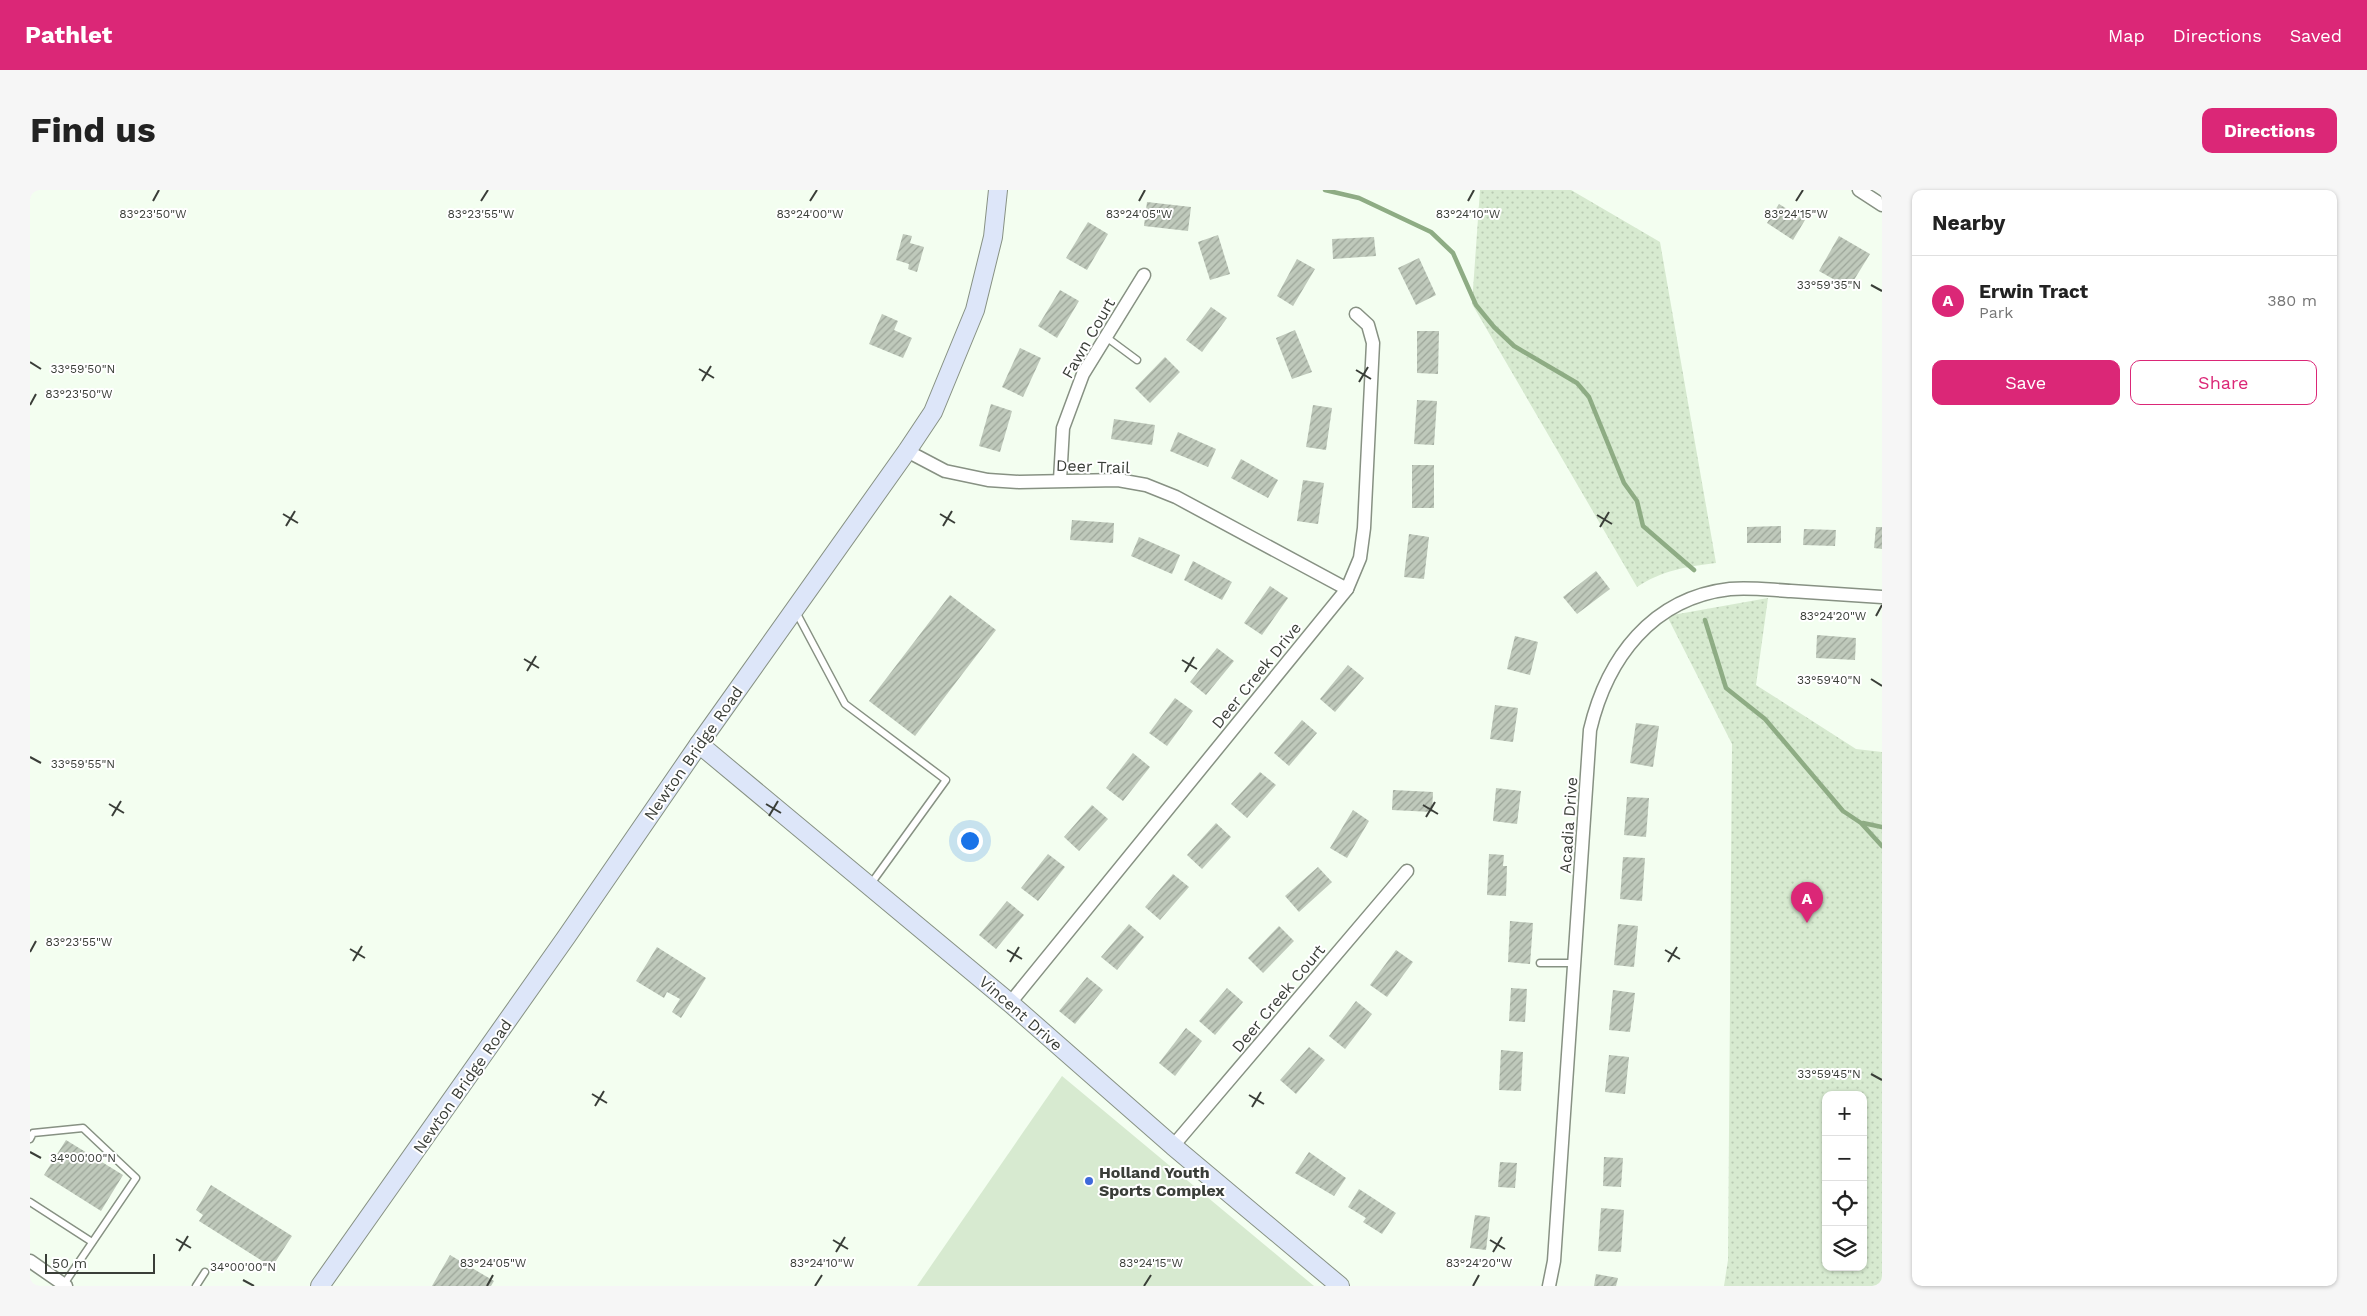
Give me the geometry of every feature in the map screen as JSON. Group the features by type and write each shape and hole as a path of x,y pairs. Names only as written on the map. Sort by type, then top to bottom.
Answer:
{"main road":[{"name":"Newton Bridge Road","path":"320,1286 933,412 975,310 993,237 998,190"},
{"name":"Vincent Drive","path":"699,744 1010,1003 1335,1285"}],"street":[{"path":"1858,190 1882,204"},
{"name":"Fawn Court","path":"1060,480 1063,428 1083,374 1144,275"},
{"name":"Deer Creek Drive","path":"1010,1003 1347,589 1360,558 1364,528 1373,343 1368,325 1356,314"},
{"name":"Deer Trail","path":"907,451 945,471 988,480 1019,482 1118,480 1146,485 1176,497 1347,589"},
{"name":"Acadia Drive","path":"1549,1286 1554,1261 1590,730 1602,689 1620,657 1635,637 1670,609 1707,594 1730,589 1757,589 1882,596"},
{"name":"Deer Creek Court","path":"1173,1146 1407,871"},
{"path":"30,1261 65,1285"}],"lane":[{"path":"1106,337 1137,360"},
{"path":"794,609 845,704 946,780 870,886"},
{"path":"1540,962 1574,963"},
{"path":"30,1139 33,1134 83,1128 136,1178 65,1285"},
{"path":"30,1202 92,1242"},
{"path":"196,1286 205,1272"}],"green space":[{"path":"1480,190 1571,190 1660,242 1716,563 1665,573 1637,587 1472,304"},
{"path":"1768,598 1756,685 1856,749 1882,752 1882,1286 1724,1286 1728,1260 1732,744 1667,616"},
{"name":"Holland Youth Sports Complex","path":"1062,1076 1314,1286 917,1286"}],"building":[{"path":"1147,202 1191,207 1188,231 1144,226"},
{"path":"1779,204 1805,220 1793,240 1767,223"},
{"path":"1088,222 1108,234 1087,270 1066,258"},
{"path":"903,234 912,236 910,243 924,247 917,272 908,269 909,264 896,260"},
{"path":"1218,235 1230,274 1210,280 1198,242"},
{"path":"1839,236 1870,254 1849,288 1819,271"},
{"path":"1374,237 1376,256 1333,259 1332,239"},
{"path":"1419,258 1436,295 1416,305 1398,268"},
{"path":"1297,259 1315,269 1293,306 1277,296"},
{"path":"1060,290 1079,301 1057,338 1038,326"},
{"path":"1211,307 1227,318 1202,352 1186,340"},
{"path":"882,314 898,321 894,330 912,338 903,358 869,344"},
{"path":"1295,330 1312,372 1292,379 1276,338"},
{"path":"1417,331 1439,331 1438,374 1417,373"},
{"path":"1020,348 1041,358 1023,397 1002,387"},
{"path":"1165,357 1180,372 1150,403 1135,388"},
{"path":"1417,400 1437,401 1434,445 1414,444"},
{"path":"991,404 1012,411 1000,452 979,446"},
{"path":"1313,405 1332,408 1326,450 1306,447"},
{"path":"1114,419 1155,425 1152,445 1111,439"},
{"path":"1178,432 1216,449 1208,467 1170,451"},
{"path":"1241,459 1278,480 1268,498 1231,478"},
{"path":"1412,465 1434,465 1434,508 1412,508"},
{"path":"1303,480 1324,483 1318,524 1297,521"},
{"path":"1072,520 1114,523 1113,543 1070,540"},
{"path":"1781,526 1781,543 1747,543 1747,527"},
{"path":"1876,527 1882,527 1882,549 1874,548"},
{"path":"1804,529 1836,530 1835,546 1803,545"},
{"path":"1409,534 1429,537 1424,579 1404,577"},
{"path":"1139,537 1180,555 1172,574 1131,556"},
{"path":"1193,561 1232,582 1222,600 1184,580"},
{"path":"1596,571 1610,589 1577,614 1563,597"},
{"path":"1270,586 1288,598 1262,635 1244,623"},
{"path":"950,595 996,630 915,736 869,701"},
{"path":"1817,635 1856,638 1855,660 1816,658"},
{"path":"1515,636 1538,642 1530,675 1507,669"},
{"path":"1217,648 1234,661 1206,695 1190,682"},
{"path":"1348,665 1364,678 1335,712 1320,699"},
{"path":"1175,698 1193,711 1167,746 1149,733"},
{"path":"1495,705 1518,708 1513,742 1490,739"},
{"path":"1302,720 1317,733 1289,766 1274,753"},
{"path":"1636,723 1659,726 1653,767 1630,763"},
{"path":"1133,753 1150,767 1123,801 1106,788"},
{"path":"1260,772 1276,785 1247,818 1231,804"},
{"path":"1496,788 1521,791 1517,824 1493,821"},
{"path":"1393,790 1433,792 1432,812 1392,810"},
{"path":"1627,797 1649,798 1646,837 1624,835"},
{"path":"1092,805 1108,819 1079,851 1064,837"},
{"path":"1353,810 1369,821 1347,858 1330,848"},
{"path":"1216,823 1231,837 1202,869 1187,855"},
{"path":"1048,854 1065,867 1038,901 1021,888"},
{"path":"1489,854 1504,855 1503,866 1507,866 1506,896 1487,895"},
{"path":"1623,857 1645,858 1642,901 1620,899"},
{"path":"1318,867 1332,882 1299,912 1285,896"},
{"path":"1173,874 1189,887 1160,920 1145,907"},
{"path":"1007,901 1024,915 996,949 979,935"},
{"path":"1510,921 1533,923 1530,964 1508,962"},
{"path":"1129,924 1144,937 1117,970 1101,957"},
{"path":"1618,924 1638,926 1634,967 1614,965"},
{"path":"1279,926 1294,941 1263,973 1248,958"},
{"path":"657,947 706,978 681,1018 672,1012 680,999 667,992 664,998 636,981"},
{"path":"1396,950 1413,962 1387,997 1370,985"},
{"path":"1087,977 1103,990 1075,1024 1059,1011"},
{"path":"1227,988 1243,1002 1215,1035 1199,1021"},
{"path":"1511,988 1527,989 1525,1022 1509,1021"},
{"path":"1613,990 1635,993 1630,1032 1609,1030"},
{"path":"1356,1001 1372,1014 1345,1049 1329,1036"},
{"path":"1186,1028 1202,1041 1175,1076 1159,1063"},
{"path":"1309,1047 1325,1060 1296,1094 1280,1080"},
{"path":"1501,1050 1523,1052 1521,1091 1499,1090"},
{"path":"1609,1055 1629,1057 1625,1094 1605,1092"},
{"path":"66,1140 123,1175 101,1211 44,1175"},
{"path":"1309,1152 1346,1178 1334,1196 1295,1173"},
{"path":"1604,1157 1623,1158 1621,1187 1603,1186"},
{"path":"1500,1162 1517,1163 1515,1188 1498,1187"},
{"path":"211,1185 292,1236 272,1267 199,1221 203,1215 196,1210"},
{"path":"1359,1189 1396,1213 1382,1234 1363,1222 1366,1218 1348,1207"},
{"path":"1601,1208 1624,1210 1621,1252 1598,1251"},
{"path":"1475,1215 1490,1217 1486,1250 1470,1248"},
{"path":"450,1255 494,1281 491,1286 432,1286"},
{"path":"1596,1274 1618,1278 1616,1286 1594,1286"}],"waterway":[{"path":"1325,190 1359,198 1431,232 1453,253 1476,305 1494,327 1514,346 1577,383 1589,397 1624,483 1637,501 1643,526 1694,570"},
{"path":"1705,620 1726,688 1765,719 1843,811 1861,823 1882,846"},
{"path":"1863,823 1882,827"}],"place":[{"name":"Erwin Tract","path":"1807,923"},
{"name":"Holland Youth Sports Complex","path":"1089,1181"}]}
